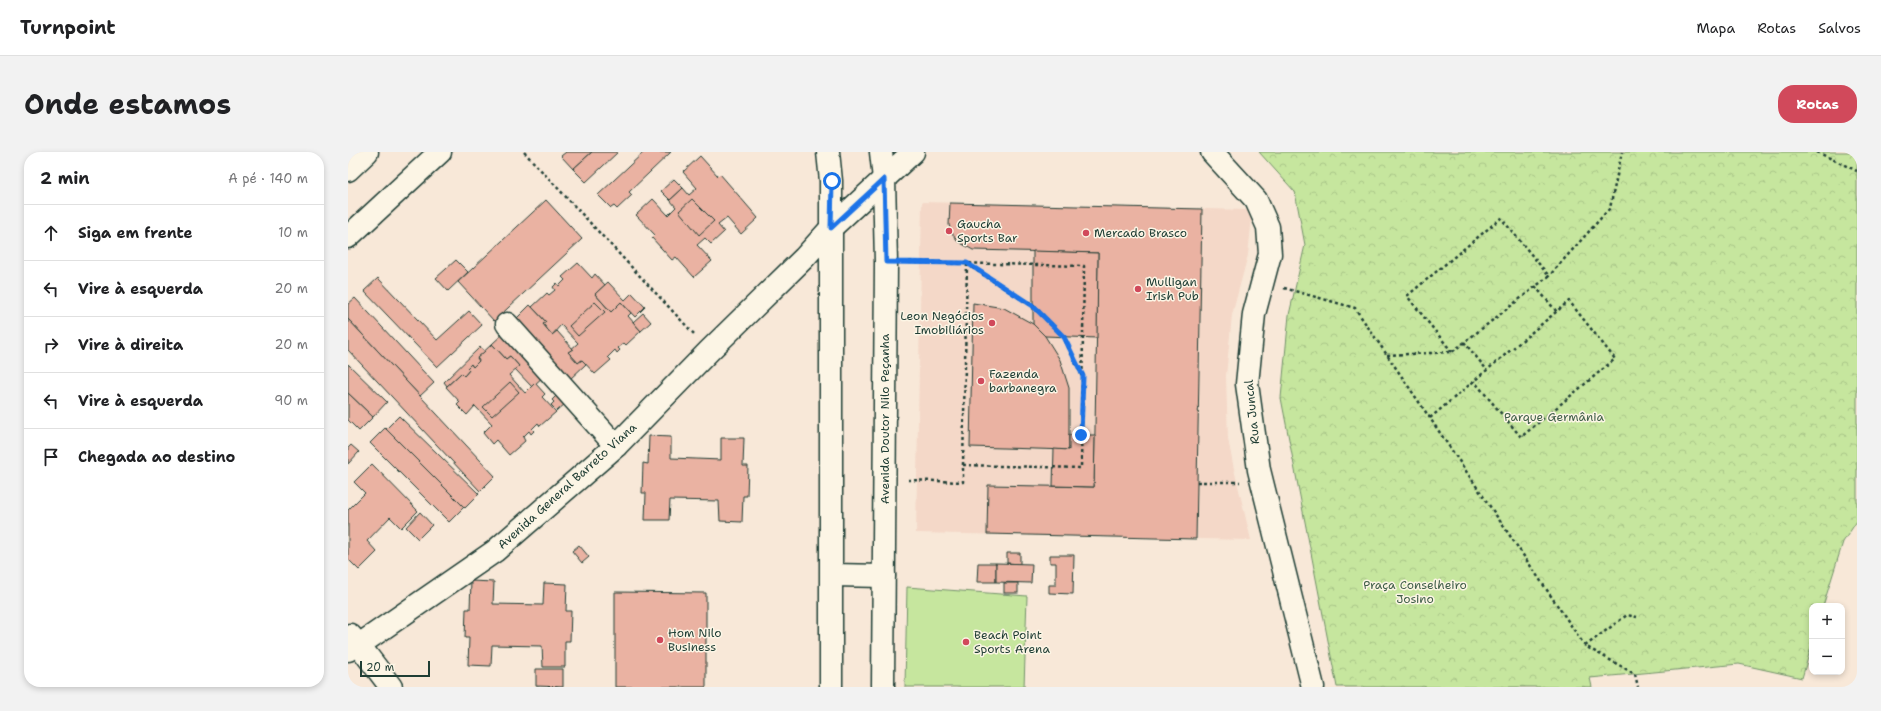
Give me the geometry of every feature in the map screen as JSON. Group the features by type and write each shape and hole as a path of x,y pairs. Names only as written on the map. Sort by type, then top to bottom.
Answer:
{"street":[{"path":"348,170 367,152"},
{"path":"348,237 440,152"},
{"path":"828,152 832,181 831,687"},
{"name":"Avenida Doutor Nilo Peçanha","path":"881,152 884,179 886,262 884,687"},
{"name":"Avenida General Barreto Viana","path":"352,642 495,551 616,446 709,351 804,258 831,228 913,152"},
{"name":"Rua Juncal","path":"1212,152 1256,200 1268,227 1270,254 1254,314 1247,384 1262,483 1312,687"},
{"path":"507,324 616,446"},
{"path":"832,575 884,576"},
{"path":"352,642 391,687"}],"path":[{"path":"524,152 709,351"},
{"path":"1387,355 1452,352 1549,276 1610,208 1622,152"},
{"path":"1817,152 1857,171"},
{"path":"1452,352 1407,296 1500,218 1549,276"},
{"path":"886,262 1084,266 1081,468 963,465"},
{"path":"967,263 1033,306 1064,337 1083,376"},
{"path":"885,480 963,482 967,263"},
{"path":"1535,286 1557,312"},
{"path":"1289,289 1355,308 1585,646 1635,674 1638,687"},
{"path":"1430,418 1569,301 1615,359 1521,437 1474,381"},
{"path":"1464,342 1487,370"},
{"path":"1197,482 1262,483"},
{"path":"1585,646 1627,616 1637,617"}],"shaded area":[{"path":"922,202 1248,210 1252,217 1248,255 1232,315 1226,376 1228,439 1251,540 916,533"}],"green space":[{"name":"Parque Germânia","path":"1259,152 1857,152 1857,521 1843,542 1824,603 1809,603 1809,654 1802,678 1739,664 1590,678 1592,687 1337,687 1281,398 1289,315 1305,245 1295,192"},
{"name":"Beach Point Sports Arena","path":"907,587 1027,596 1024,687 905,687"}],"building":[{"path":"566,152 592,152 573,169 561,156"},
{"path":"592,152 618,152 586,182 573,169"},
{"path":"644,152 671,152 629,192 632,195 617,209 614,206 611,208 598,195"},
{"path":"700,156 718,176 720,174 758,218 741,234 727,218 718,225 724,232 711,244 705,238 697,245 712,261 694,277 676,257 672,260 652,238 655,235 636,215 653,199 668,215 676,207 670,200 683,188 689,195 697,188 683,172"},
{"path":"674,179 683,188 670,200 661,191"},
{"path":"692,199 714,221 699,235 679,211"},
{"path":"546,200 582,239 494,321 458,282"},
{"path":"950,203 1202,209 1196,539 987,534 988,485 1094,487 1098,253 973,250 957,241 952,233 949,225"},
{"path":"1033,251 1098,253 1097,338 1045,336 1033,324"},
{"path":"456,260 468,272 448,291 436,278"},
{"path":"578,263 592,278 595,274 605,285 595,294 611,312 621,302 631,313 628,316 641,331 626,345 624,343 618,348 620,350 617,353 615,350 608,357 611,360 595,374 582,360 578,363 568,352 578,343 561,325 552,335 543,324 546,322 532,307 547,293 549,295 555,290 553,287 557,283 559,286 565,280 562,277"},
{"path":"378,278 437,340 469,311 482,325 437,367 364,291"},
{"path":"608,282 625,300 632,293 645,307 635,317 621,302 611,312 595,294"},
{"path":"355,298 434,383 420,396 348,319 348,304"},
{"path":"595,302 605,312 578,336 569,326"},
{"path":"973,303 1004,308 1033,324 1045,336 1060,360 1069,388 1069,450 970,447"},
{"path":"530,305 546,322 543,324 552,335 557,331 573,349 568,352 578,363 582,360 586,364 569,380 514,321"},
{"path":"643,313 651,322 641,331 633,322"},
{"path":"348,319 495,476 480,491 348,350"},
{"path":"506,331 546,374 532,387 515,369 519,366 510,356 506,359 492,344"},
{"path":"492,344 506,359 510,356 519,366 509,375 525,393 535,383 545,394 542,397 556,412 540,426 538,423 532,429 534,431 531,434 529,431 523,437 525,441 509,455 496,440 492,444 483,433 492,424 475,406 467,415 457,405 460,402 446,387 461,373 464,376 469,370 467,368 471,364 473,367 479,361 477,358"},
{"path":"480,347 485,351 477,358 479,361 473,367 471,364 467,368 469,370 464,376 461,373 447,386 444,382"},
{"path":"348,364 387,402 373,417 348,393"},
{"path":"510,382 519,392 492,416 483,407"},
{"path":"348,393 373,417 359,431 348,420"},
{"path":"557,395 566,403 557,411 551,405 554,402 552,400"},
{"path":"399,416 479,494 465,508 386,429"},
{"path":"385,428 464,507 449,522 370,443"},
{"path":"1069,435 1095,435 1094,487 1053,486 1054,449 1069,450"},
{"path":"649,436 671,437 671,458 721,460 721,438 744,438 743,466 748,466 747,496 743,496 742,522 720,521 719,501 670,500 669,520 645,520 646,493 642,493 643,463 648,464"},
{"path":"351,445 359,452 348,464 348,448"},
{"path":"372,464 418,511 401,528 390,517 367,541 377,552 359,570 348,559 348,510 365,493 354,482"},
{"path":"420,512 432,525 418,539 406,527"},
{"path":"579,545 589,557 582,563 572,551"},
{"path":"1007,553 1020,553 1020,564 1007,563"},
{"path":"1050,555 1074,555 1073,594 1049,593 1049,585 1056,585 1056,563 1050,563"},
{"path":"978,563 996,563 996,582 977,582"},
{"path":"996,563 1032,564 1031,583 996,582"},
{"path":"471,581 494,582 493,604 543,605 544,583 567,584 566,611 571,611 570,641 565,641 565,667 543,667 542,646 492,645 491,666 468,665 469,638 465,638 466,609 470,609"},
{"path":"1004,583 1018,583 1018,593 1004,593"},
{"name":"Hom Nilo Business","path":"615,592 706,593 706,687 615,687"},
{"path":"536,669 563,669 563,687 536,686"}],"place":[{"name":"Gaucha Sports Bar","path":"949,231"},
{"name":"Mercado Brasco","path":"1086,233"},
{"name":"Mulligan Irish Pub","path":"1138,289"},
{"name":"Leon Negócios Imobiliários","path":"992,323"},
{"name":"Fazenda barbanegra","path":"981,381"},
{"name":"Hom Nilo Business","path":"660,640"},
{"name":"Beach Point Sports Arena","path":"966,642"}],"route":[{"path":"832,181 831,228 884,179 886,262 967,263 1033,306 1064,337 1083,376 1081,435"}],"park label":[{"name":"Praça Conselheiro Josino","path":"1415,592"}]}
